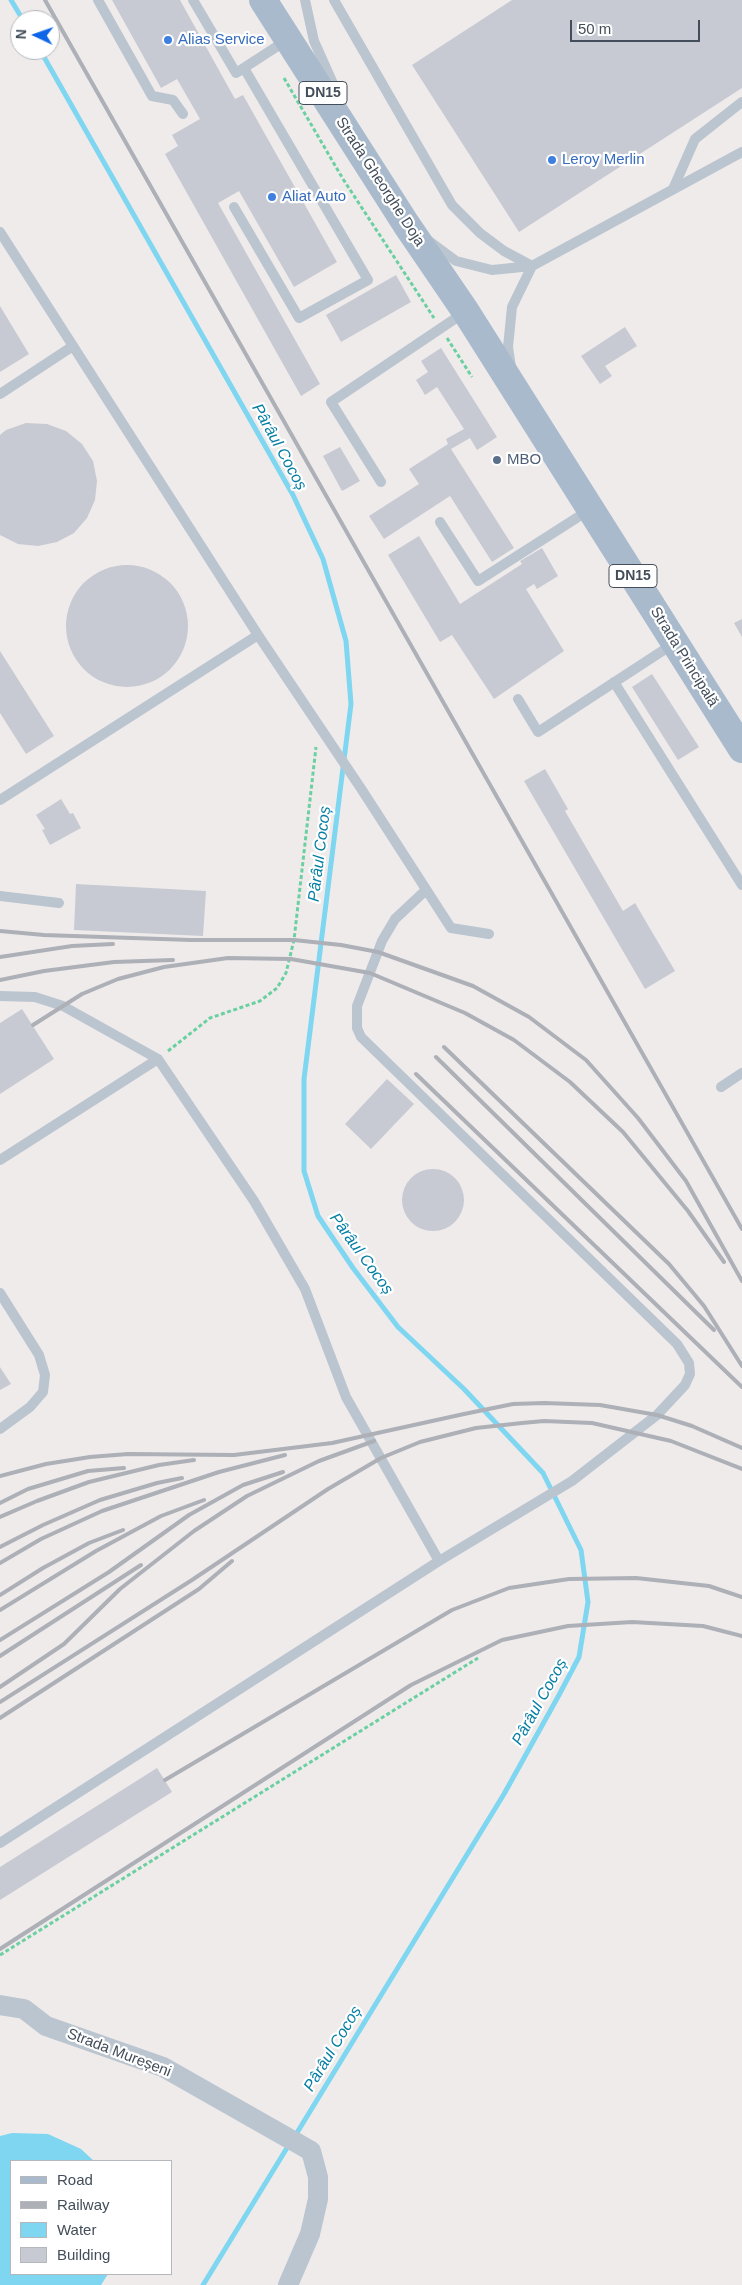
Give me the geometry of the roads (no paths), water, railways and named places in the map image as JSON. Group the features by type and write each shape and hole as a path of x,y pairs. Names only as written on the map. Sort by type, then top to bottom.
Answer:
{"main road":[{"name":"Strada Gheorghe Doja","path":"263,0 279,46 358,147 406,224 466,312"},
{"name":"Strada Principală","path":"466,312 589,510 742,749"}],"street":[{"name":"Strada Mureșeni","path":"0,2005 24,2009 46,2026 163,2067 263,2122 311,2152 318,2177 318,2199 310,2234 288,2285"}],"lane":[{"path":"98,0 152,96 173,100 183,114"},
{"path":"193,0 236,73 279,46"},
{"path":"305,0 314,41 331,77 358,147"},
{"path":"334,0 452,205 480,233 504,251 532,266"},
{"path":"234,207 299,318 368,280 244,68"},
{"path":"672,189 695,139 742,102"},
{"path":"406,224 456,261 492,270 532,266 742,152"},
{"path":"0,232 258,636 362,790 451,928 489,934"},
{"path":"516,393 508,347 512,307 532,266"},
{"path":"381,482 331,402 466,312"},
{"path":"0,394 73,346"},
{"path":"440,522 478,581 589,510"},
{"path":"0,800 258,636"},
{"path":"518,699 538,732 674,644"},
{"path":"614,682 738,871 742,885"},
{"path":"0,1844 439,1561 537,1504 572,1481 658,1415 685,1385 690,1374 689,1363 678,1344 361,1037 356,1028 357,1006 385,935 395,919 426,890"},
{"path":"0,896 59,903"},
{"path":"0,996 35,997 63,1006 158,1059 254,1202 305,1289 346,1397 439,1561"},
{"path":"0,1160 158,1059"},
{"path":"721,1087 742,1073"},
{"path":"0,1293 39,1355 45,1374 43,1392 30,1407 0,1429"}],"water":[{"path":"12,2133 48,2134 81,2149 93,2160 10,2160 10,2275 107,2275 101,2285 0,2285 0,2136"}],"waterway":[{"name":"Pârâul Cocoș","path":"11,0 17,10"},
{"name":"Pârâul Cocoș","path":"46,60 293,495 323,559 346,641 351,704 304,1079 304,1171 318,1216 353,1268 398,1327 464,1389 543,1473 581,1550 588,1602 579,1657 559,1695 504,1794 295,2136"},
{"name":"Pârâul Cocoș","path":"203,2285 290,2143"}],"railway":[{"path":"45,0 742,1229"},
{"path":"0,931 44,935 191,940 294,940 341,945 378,952 473,986 529,1017 586,1060 638,1118 686,1181 742,1281"},
{"path":"0,957 72,946 113,944"},
{"path":"33,1025 82,994 118,979 164,967 228,958 291,959 370,973 465,1013 514,1040 570,1082 623,1132 688,1211 724,1262"},
{"path":"0,980 44,971 114,962 173,960"},
{"path":"444,1047 669,1264 704,1306 742,1366"},
{"path":"436,1057 714,1330"},
{"path":"416,1074 742,1387"},
{"path":"0,1476 46,1464 90,1457 128,1454 234,1455 332,1443 513,1404 600,1405 657,1415 692,1426 742,1448"},
{"path":"0,1702 192,1580 328,1489 381,1458 420,1442 476,1428 544,1421 592,1423 671,1441 742,1469"},
{"path":"0,1687 64,1644 120,1589 194,1531 247,1496 319,1461 374,1441"},
{"path":"0,1563 41,1539 102,1511 219,1472 285,1455"},
{"path":"0,1517 89,1482 159,1465 194,1460"},
{"path":"0,1503 28,1489 88,1471 124,1468"},
{"path":"0,1640 109,1572 189,1515 243,1485 283,1472"},
{"path":"0,1547 43,1525 100,1500 157,1483 182,1478"},
{"path":"0,1610 96,1551 161,1516 204,1500"},
{"path":"0,1595 43,1568 89,1543 123,1530"},
{"path":"0,1718 199,1589 232,1561"},
{"path":"0,1656 141,1565"},
{"path":"165,1780 452,1610 509,1588 569,1579 636,1578 709,1586 742,1597"},
{"path":"0,1949 411,1685 502,1640 568,1626 632,1622 703,1626 742,1636"}],"place":[{"name":"Alias Service","path":"168,40"},
{"name":"Leroy Merlin","path":"552,160"},
{"name":"Aliat Auto","path":"272,197"},
{"name":"MBO","path":"497,460"}]}
